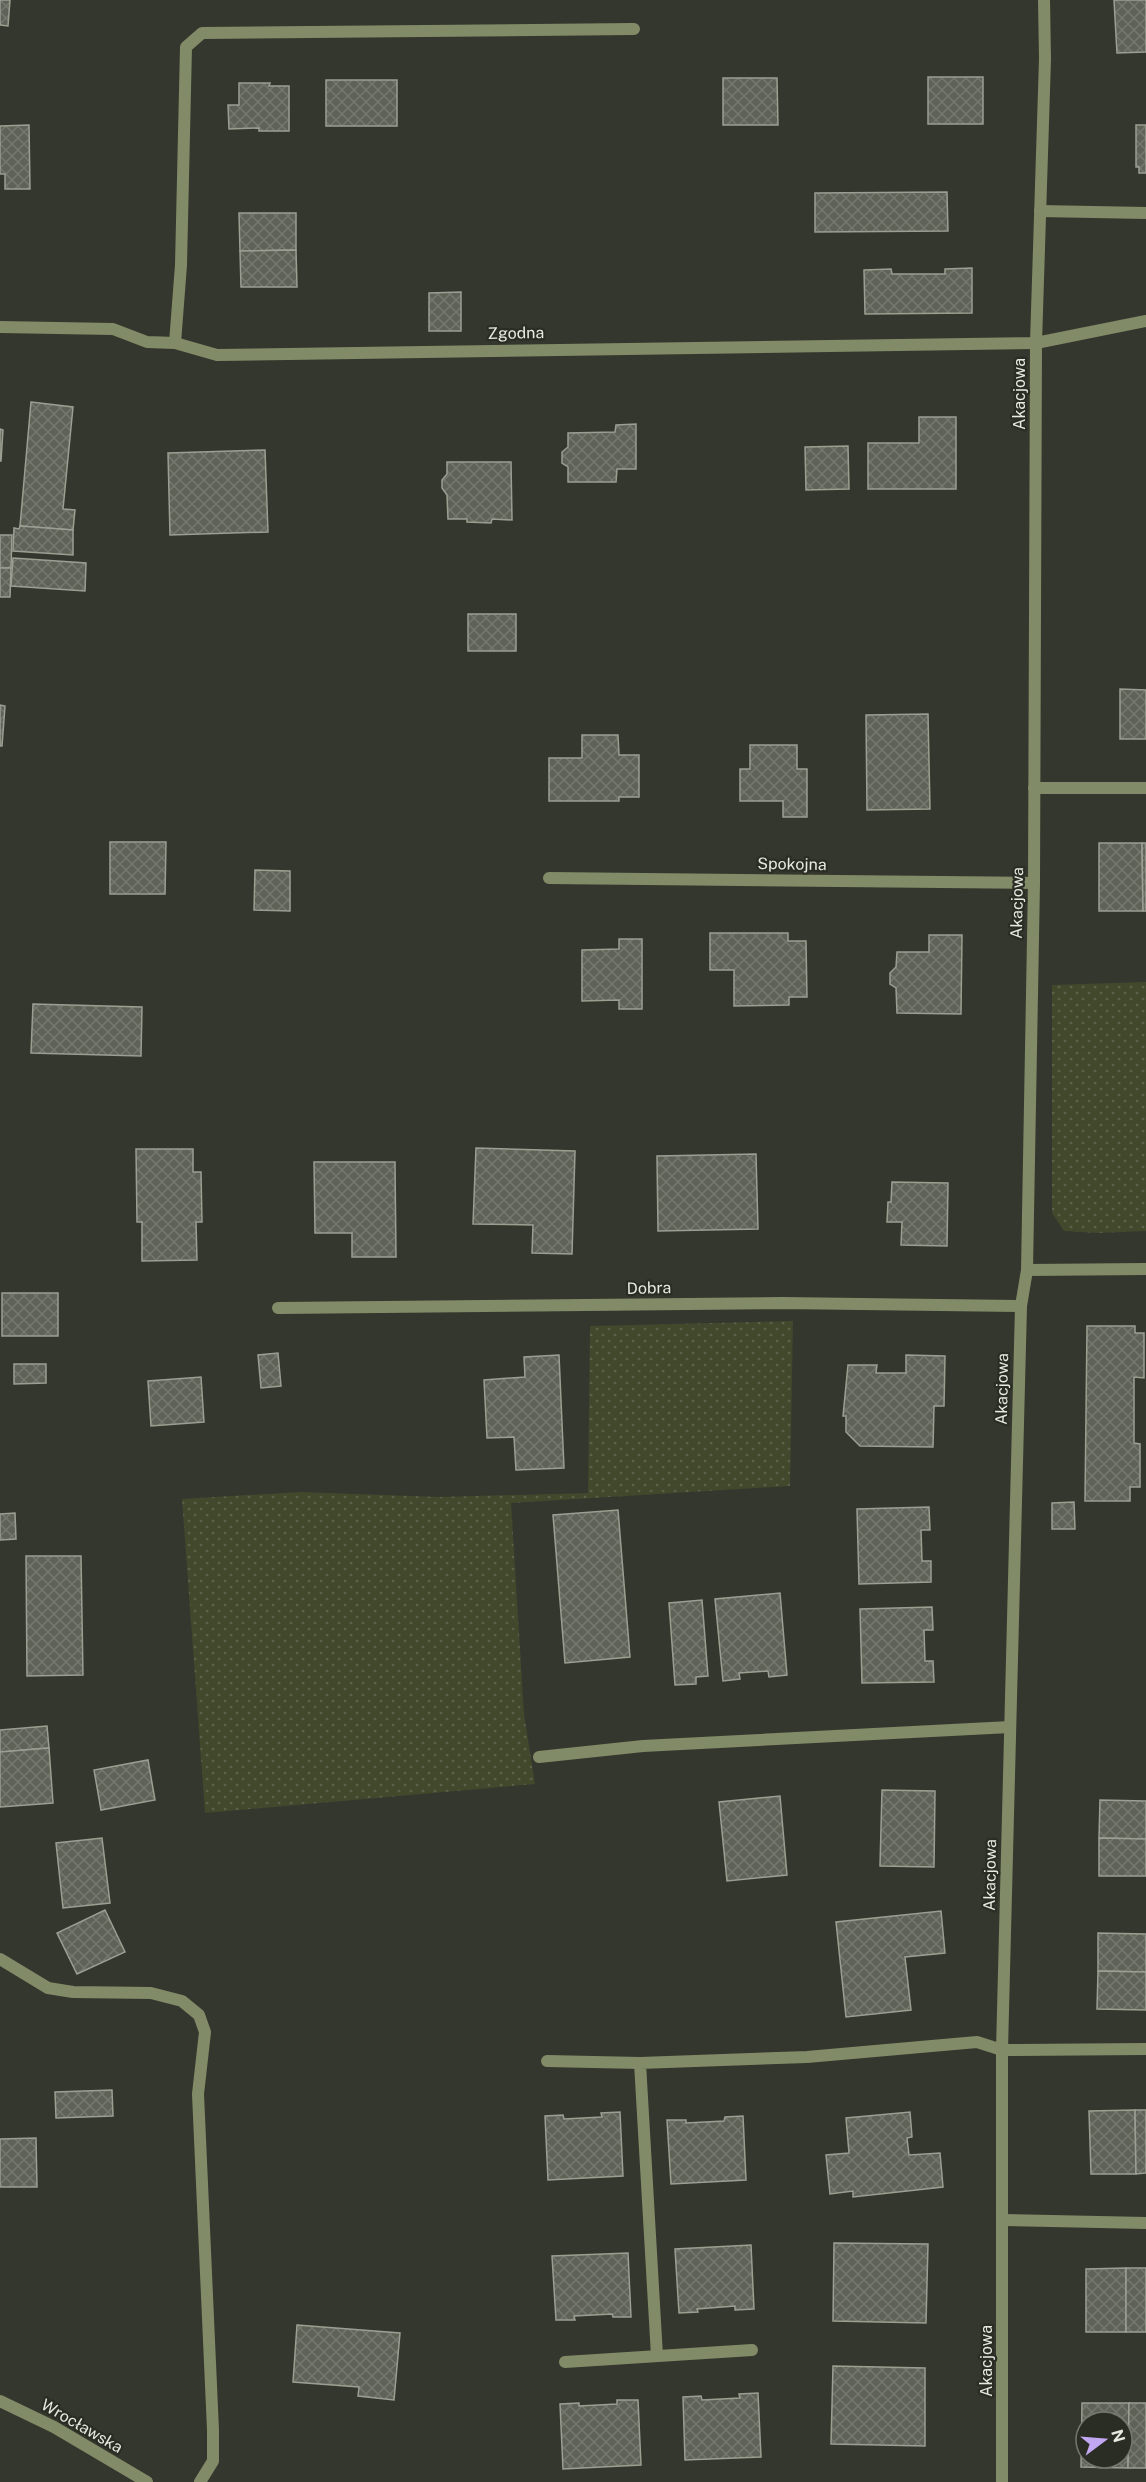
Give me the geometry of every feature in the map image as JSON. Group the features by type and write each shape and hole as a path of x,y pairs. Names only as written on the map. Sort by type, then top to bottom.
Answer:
{"street":[{"name":"Akacjowa","path":"1002,2482 1002,2050 1021,1306 1027,1270 1034,884 1036,343 1045,59 1044,0"},
{"path":"175,343 181,265 186,46 202,33 634,29"},
{"path":"1040,211 1146,213"},
{"name":"Zgodna","path":"0,327 113,329 147,342 175,343 217,355 1036,343 1146,321"},
{"path":"1034,788 1146,788"},
{"name":"Spokojna","path":"549,878 1034,884"},
{"path":"1027,1270 1146,1269"},
{"name":"Dobra","path":"278,1308 770,1304 1021,1306"},
{"path":"539,1757 643,1746 1010,1727"},
{"path":"0,1959 48,1988 73,1992 151,1993 182,2001 199,2015 205,2031 198,2094 213,2430 213,2461 200,2482"},
{"path":"547,2061 640,2063 807,2056 977,2042 1002,2050 1146,2049"},
{"path":"640,2063 657,2356"},
{"path":"1003,2220 1146,2223"},
{"path":"565,2362 752,2350"},
{"name":"Wrocławska","path":"0,2401 54,2427 147,2482"}],"green space":[{"path":"1146,982 1146,1231 1098,1233 1064,1231 1052,1213 1052,985"},
{"path":"793,1321 790,1486 511,1503 524,1714 535,1784 205,1813 182,1499 300,1492 440,1497 588,1493 590,1326"}],"building":[{"path":"0,0 10,0 8,26 0,25"},
{"path":"1114,0 1146,0 1146,52 1117,53"},
{"path":"928,77 983,77 983,124 928,124"},
{"path":"723,78 777,78 778,125 723,125"},
{"path":"326,80 397,80 397,126 326,126"},
{"path":"239,83 270,83 269,86 289,86 289,131 259,131 259,128 229,129 228,105 239,105"},
{"path":"29,125 30,189 5,189 5,174 0,174 0,126"},
{"path":"1136,125 1146,125 1146,173 1139,173 1139,167 1136,167"},
{"path":"947,192 948,231 815,232 815,193"},
{"path":"239,213 296,213 296,250 240,251"},
{"path":"296,250 297,287 241,287 240,251"},
{"path":"972,268 972,313 865,314 864,270 891,269 892,274 945,274 945,269"},
{"path":"461,292 461,331 429,331 429,293"},
{"path":"31,402 73,407 63,509 75,510 73,530 20,526"},
{"path":"919,417 956,417 956,489 868,489 868,443 919,443"},
{"path":"636,424 636,469 617,469 616,482 568,482 568,467 562,463 562,452 568,447 568,433 615,432 616,425"},
{"path":"0,429 3,430 1,461 0,461"},
{"path":"848,446 849,489 806,490 805,447"},
{"path":"265,450 268,532 170,535 168,453"},
{"path":"447,462 511,462 512,520 492,519 491,523 448,519 447,495 442,488 442,480 447,474"},
{"path":"20,526 73,530 73,555 13,551 14,528 19,529"},
{"path":"0,535 12,535 11,568 0,568"},
{"path":"13,558 86,563 85,591 11,586"},
{"path":"0,568 11,568 10,597 0,597"},
{"path":"468,614 516,614 516,651 468,651"},
{"path":"1120,689 1146,690 1146,739 1120,739"},
{"path":"0,705 5,706 2,746 0,746"},
{"path":"928,714 930,809 867,810 866,715"},
{"path":"582,735 618,735 619,755 639,755 639,797 619,797 619,801 549,801 549,758 582,758"},
{"path":"750,745 797,745 797,769 807,769 807,817 783,817 783,801 740,801 740,769 750,769"},
{"path":"110,842 166,842 165,894 110,894"},
{"path":"1099,843 1142,843 1143,911 1099,911"},
{"path":"1142,843 1146,843 1146,911 1143,911"},
{"path":"255,870 290,871 290,911 254,910"},
{"path":"710,933 788,933 788,941 806,941 807,997 789,997 789,1005 734,1006 734,970 710,970"},
{"path":"929,935 962,935 961,1014 897,1013 896,988 890,984 890,973 896,967 897,952 929,952"},
{"path":"619,939 642,939 642,1009 619,1009 619,1000 582,1001 582,950 619,949"},
{"path":"33,1004 142,1007 141,1056 31,1053"},
{"path":"476,1148 575,1151 572,1254 532,1253 533,1225 473,1224"},
{"path":"136,1149 193,1149 193,1172 201,1172 202,1222 196,1222 197,1260 142,1261 142,1222 137,1222"},
{"path":"756,1154 758,1229 658,1231 657,1156"},
{"path":"314,1162 395,1162 396,1257 352,1257 352,1233 315,1233"},
{"path":"892,1182 948,1183 947,1246 901,1245 902,1222 887,1222"},
{"path":"2,1293 58,1293 58,1336 2,1336"},
{"path":"1087,1326 1135,1326 1135,1333 1144,1333 1144,1378 1134,1377 1134,1443 1140,1444 1140,1487 1130,1487 1130,1501 1085,1501"},
{"path":"278,1353 281,1386 261,1388 258,1355"},
{"path":"559,1355 564,1468 516,1470 514,1437 487,1438 484,1380 525,1377 524,1357"},
{"path":"906,1355 945,1356 944,1406 934,1406 933,1447 860,1446 846,1432 846,1416 843,1416 848,1365 877,1365 876,1373 906,1373"},
{"path":"14,1364 46,1364 46,1383 14,1384"},
{"path":"201,1377 204,1422 151,1426 148,1381"},
{"path":"1074,1502 1075,1529 1052,1529 1052,1503"},
{"path":"929,1507 930,1530 921,1530 922,1561 931,1561 931,1582 859,1584 857,1509"},
{"path":"618,1510 630,1657 565,1663 553,1515"},
{"path":"15,1513 16,1539 0,1540 0,1514"},
{"path":"26,1556 81,1556 83,1675 27,1676"},
{"path":"780,1593 787,1675 769,1677 768,1671 739,1673 740,1679 723,1681 715,1599"},
{"path":"702,1600 708,1676 696,1677 696,1684 675,1685 669,1603"},
{"path":"932,1607 933,1630 924,1630 925,1661 933,1661 934,1682 862,1683 860,1609"},
{"path":"47,1726 49,1748 0,1752 0,1730"},
{"path":"49,1748 53,1803 0,1807 0,1752"},
{"path":"148,1760 155,1800 101,1810 94,1770"},
{"path":"882,1790 935,1791 934,1867 880,1866"},
{"path":"780,1796 787,1875 727,1881 719,1802"},
{"path":"1100,1800 1146,1801 1146,1839 1099,1838"},
{"path":"102,1838 110,1903 63,1908 56,1843"},
{"path":"1099,1838 1146,1839 1146,1876 1099,1876"},
{"path":"105,1910 125,1952 77,1974 57,1933"},
{"path":"941,1911 945,1953 905,1957 911,2010 846,2017 836,1922"},
{"path":"1098,1933 1146,1934 1146,1972 1098,1971"},
{"path":"1098,1971 1146,1972 1146,2010 1097,2009"},
{"path":"112,2090 113,2116 56,2118 55,2092"},
{"path":"1135,2110 1136,2174 1091,2174 1089,2111"},
{"path":"1135,2110 1146,2110 1146,2173 1136,2174"},
{"path":"620,2112 623,2176 548,2180 545,2116 563,2115 564,2119 602,2117 601,2113"},
{"path":"910,2112 912,2137 907,2138 909,2155 940,2153 943,2187 853,2197 853,2191 830,2194 826,2155 849,2153 846,2118"},
{"path":"743,2116 746,2180 671,2184 667,2120 686,2120 686,2123 724,2121 725,2117"},
{"path":"36,2138 37,2187 0,2187 0,2139"},
{"path":"834,2243 928,2244 926,2323 833,2321"},
{"path":"751,2245 754,2309 735,2310 735,2306 679,2313 675,2249"},
{"path":"628,2253 631,2317 613,2317 612,2314 574,2316 575,2320 556,2320 552,2256"},
{"path":"1126,2268 1126,2332 1086,2332 1086,2269"},
{"path":"1126,2268 1146,2268 1146,2332 1126,2332"},
{"path":"297,2325 400,2333 394,2400 358,2396 359,2387 293,2382"},
{"path":"833,2366 925,2368 925,2446 831,2444"},
{"path":"758,2393 761,2457 685,2460 683,2397 701,2396 702,2400 740,2398 739,2394"},
{"path":"617,2400 638,2400 641,2465 563,2469 560,2404 579,2403 579,2406 617,2404"},
{"path":"1082,2403 1129,2403 1129,2410 1082,2410"},
{"path":"1129,2403 1146,2403 1146,2468 1134,2468 1134,2410 1129,2410"}]}
